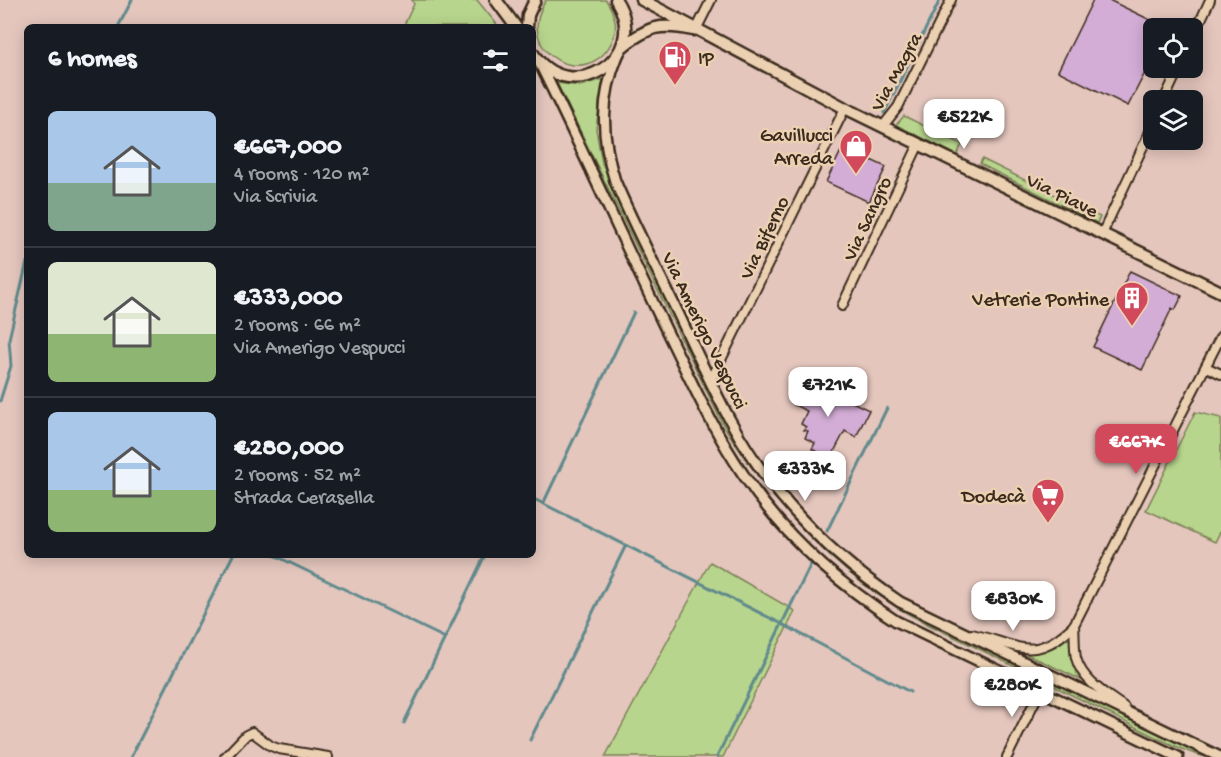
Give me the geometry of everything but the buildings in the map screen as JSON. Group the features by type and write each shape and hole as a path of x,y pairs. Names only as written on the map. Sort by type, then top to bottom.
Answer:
{"main road":[{"path":"496,0 514,24"},
{"path":"527,24 528,15 536,0"},
{"path":"616,0 625,21 625,34 620,51"},
{"name":"Via Piave","path":"642,0 845,108 1221,292"},
{"name":"Via Piave","path":"536,57 551,71 565,77 580,78 608,67 620,51 649,29 660,26 696,30"}],"street":[{"path":"696,30 711,0"},
{"name":"Via Magra","path":"883,126 897,107 951,0"},
{"path":"1202,18 1210,0"},
{"name":"Via Amerigo Vespucci","path":"620,51 607,85 603,108 604,139 623,199 730,421 764,472 802,519 836,555 865,579 900,602 1220,757"},
{"name":"Via Amerigo Vespucci","path":"536,57 694,386 743,474 801,546 860,598 896,621 1178,757"},
{"name":"Via Biferno","path":"711,380 845,108"},
{"name":"Via Sangro","path":"842,306 919,144"},
{"path":"1102,234 1143,146"},
{"path":"952,629 1031,649 1044,647 1058,640 1074,625 1221,336"},
{"path":"1206,367 1221,374"},
{"path":"1074,625 1076,658 1081,669 1101,690 1135,716"},
{"path":"1007,757 1040,691"},
{"path":"225,757 252,732 279,750 328,757"}],"green space":[{"path":"412,0 477,0 497,24 404,24 414,4"},
{"path":"546,0 606,0 613,14 616,29 613,39 602,55 588,63 573,65 558,60 546,51 539,37 538,20"},
{"path":"603,79 596,129 602,163 663,296 722,413 807,530 921,617 1210,757 1187,751 1155,737 910,615 864,585 795,522 756,474 721,421 557,83 580,86"},
{"path":"904,116 962,144 957,155 896,125"},
{"path":"982,159 1100,217 1097,223 980,164"},
{"path":"1195,412 1221,418 1221,530 1215,542 1146,510"},
{"path":"710,562 795,611 723,757 605,757"},
{"path":"1066,639 1070,640 1074,665 1090,684 1020,651 1044,650"}],"waterway":[{"path":"120,24 132,0"},
{"path":"884,113 940,0"},
{"path":"0,401 11,366 9,339 24,275"},
{"path":"543,504 634,312"},
{"path":"827,531 887,408"},
{"path":"536,500 782,624 910,692"},
{"path":"530,740 626,545"},
{"path":"131,757 231,558"},
{"path":"280,558 445,638"},
{"path":"404,723 484,558"},
{"path":"717,757 811,564"}],"place":[{"name":"IP","path":"675,86"},
{"name":"Gavillucci Arreda","path":"856,175"},
{"name":"Vetrerie Pontine","path":"1132,327"},
{"name":"Dodecà","path":"1048,524"}]}
